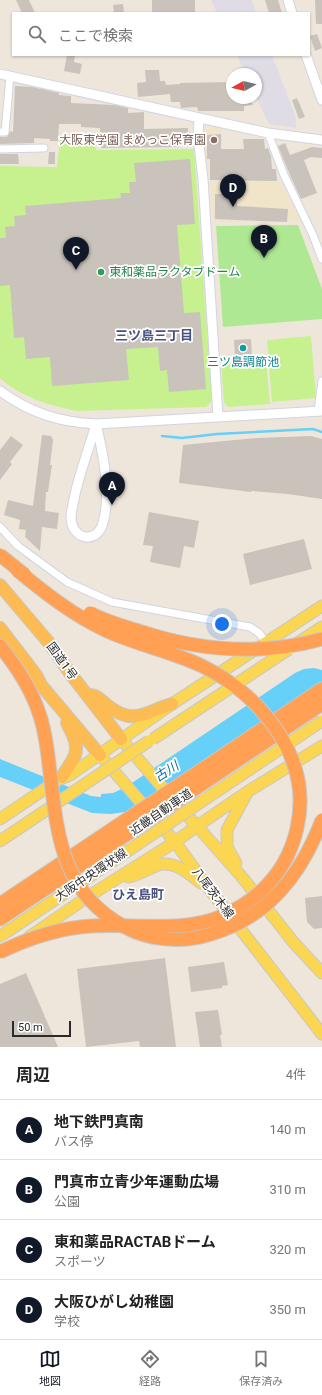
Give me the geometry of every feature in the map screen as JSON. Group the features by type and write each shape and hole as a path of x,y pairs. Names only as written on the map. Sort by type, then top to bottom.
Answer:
{"highway":[{"path":"0,555 42,591 86,620 128,640 203,666 239,689 264,713 282,740 291,758 296,775 300,806 294,843 287,859 277,875 266,887 235,911 218,918 182,925 91,926 71,928 34,937 0,952"},
{"path":"17,570 71,604 100,618 156,637 186,644 229,650 257,650 290,647 322,639"},
{"name":"国道1号","path":"0,585 50,644 121,739"},
{"path":"0,628 59,707 100,755"},
{"path":"0,646 17,669 27,686 40,714 47,749 58,831 69,868 89,900 101,912 115,922 130,930 148,936 166,939 185,939 204,936 241,922 257,912 286,886 300,867 322,820"},
{"name":"近畿自動車道","path":"0,904 322,689"},
{"path":"87,695 94,695 112,709 127,716 134,717 172,704"},
{"name":"近畿自動車道","path":"0,919 322,704"},
{"path":"59,707 76,741 75,755 60,778"}],"main road":[{"path":"0,819 60,778 70,775 172,704 322,606"},
{"path":"0,841 322,627"},
{"name":"大阪中央環状線","path":"4,933 322,721"},
{"path":"121,739 242,877 294,943 322,973"},
{"path":"0,956 175,842 247,792 322,746"},
{"name":"八尾茨木線","path":"100,755 175,842 210,890 322,1034"},
{"path":"242,877 227,847 227,830 247,792"},
{"path":"114,881 160,865 172,864 183,870 210,890"}],"street":[{"path":"288,0 292,12"},
{"path":"306,56 322,100"},
{"path":"0,74 268,133 322,140"},
{"path":"0,132 5,132 4,108 10,76"},
{"path":"199,118 198,137 203,179 218,416"},
{"path":"268,133 284,174 313,235 322,259"},
{"path":"0,149 44,148"},
{"path":"0,391 31,410 76,423 96,424 320,411 322,381"},
{"path":"96,424 103,451 106,505 102,526 96,534 89,537 80,536 76,533 72,525 71,517 76,488 96,424"},
{"path":"0,527 18,546 67,582 112,602 250,627 259,633 266,642"}],"shaded area":[{"path":"211,0 252,0 256,12 217,12"},
{"path":"237,56 272,56 296,118 296,128 269,124 259,104 262,104 262,68 242,68"},
{"name":"大阪東学園 まめっこ保育園","path":"212,127 222,127 222,147 216,147 217,160 205,160 205,133"},
{"path":"210,181 281,182 300,221 213,222"}],"green space":[{"name":"東和薬品ラクタブドーム","path":"76,133 93,134 96,150 194,149 212,401 206,407 76,411 35,399 8,385 0,378 0,166 57,167 60,140"},
{"path":"298,225 322,289 322,319 223,327 216,226"},
{"path":"311,336 316,398 272,402 267,340"},
{"path":"266,361 270,404 228,407 224,402 221,364"}],"water":[{"name":"古川","path":"314,668 322,670 322,703 297,698 164,788 125,812 111,814 92,813 0,777 0,759 91,796 101,797 101,794 113,793 126,787 295,673 304,669"}],"building":[{"path":"16,0 29,0 35,12 22,12"},
{"path":"152,0 195,0 195,12 152,12"},
{"path":"265,0 278,0 282,12 269,12"},
{"path":"315,0 322,0 322,24 316,24"},
{"path":"123,4 124,12 114,12 113,5"},
{"path":"317,34 322,48 315,51 310,36"},
{"path":"67,56 75,56 74,62 82,64 80,74 64,71"},
{"path":"145,70 159,70 160,81 165,81 166,85 180,83 226,82 226,104 253,105 244,106 244,111 198,111 197,107 181,108 180,102 171,102 170,94 138,97 137,83 146,82"},
{"path":"15,86 32,87 59,93 59,95 71,96 71,103 114,105 128,108 128,113 144,112 144,129 188,128 188,132 190,132 191,145 179,147 101,148 100,128 81,127 81,124 59,124 58,141 34,138 34,143 0,144 0,137 7,137 10,131 13,132"},
{"path":"297,98 305,117 299,119 292,100"},
{"path":"221,134 221,149 244,149 243,139 264,139 265,149 268,148 271,156 272,169 276,169 277,181 210,180 210,159 207,159 207,135"},
{"path":"285,143 290,155 312,147 322,148 322,158 311,157 304,160 317,193 301,199 278,146"},
{"path":"49,152 55,152 55,164 48,164"},
{"path":"0,154 18,154 19,164 0,164"},
{"name":"東和薬品ラクタブドーム","path":"190,159 195,224 177,225 184,313 200,312 206,389 169,392 167,370 160,371 158,347 126,349 129,380 52,386 50,357 26,359 24,337 14,338 10,285 0,286 0,238 6,238 5,227 15,226 14,216 26,215 25,206 121,198 120,193 130,193 129,182 136,182 134,163"},
{"path":"215,194 237,194 237,206 288,209 287,222 215,219"},
{"name":"三ツ島調節池","path":"251,339 252,357 235,358 234,340"},
{"path":"42,435 51,436 53,440 50,465 52,465 48,492 46,492 45,511 59,513 57,529 42,527 40,551 25,537 26,530 19,529 20,520 4,515 8,500 33,506"},
{"path":"11,436 23,445 10,462 12,464 0,480 0,450"},
{"path":"311,436 322,439 322,499 179,483 183,445 257,438"},
{"path":"149,512 199,521 194,548 184,546 180,568 150,562 153,546 143,545"},
{"path":"304,539 312,569 250,585 243,554"},
{"path":"322,896 322,928 314,929 307,922 305,898"},
{"path":"165,958 176,1047 140,1047 139,1041 86,1047 77,969"},
{"path":"224,962 228,985 222,986 222,988 191,992 188,967"},
{"path":"26,973 58,1047 0,1047 0,984"},
{"path":"218,1010 222,1035 220,1035 222,1047 200,1047 195,1012"}],"waterway":[{"path":"162,436 182,438 217,434 313,429 322,432"}],"place":[{"name":"大阪東学園 まめっこ保育園","path":"214,140"},
{"name":"大阪ひがし幼稚園","path":"233,207"},
{"name":"門真市立青少年運動広場","path":"264,258"},
{"name":"東和薬品RACTABドーム","path":"76,270"},
{"name":"東和薬品ラクタブドーム","path":"101,272"},
{"name":"三ツ島調節池","path":"243,348"},
{"name":"地下鉄門真南","path":"112,505"}],"district":[{"name":"三ツ島三丁目","path":"154,335"},
{"name":"ひえ島町","path":"138,894"}]}
